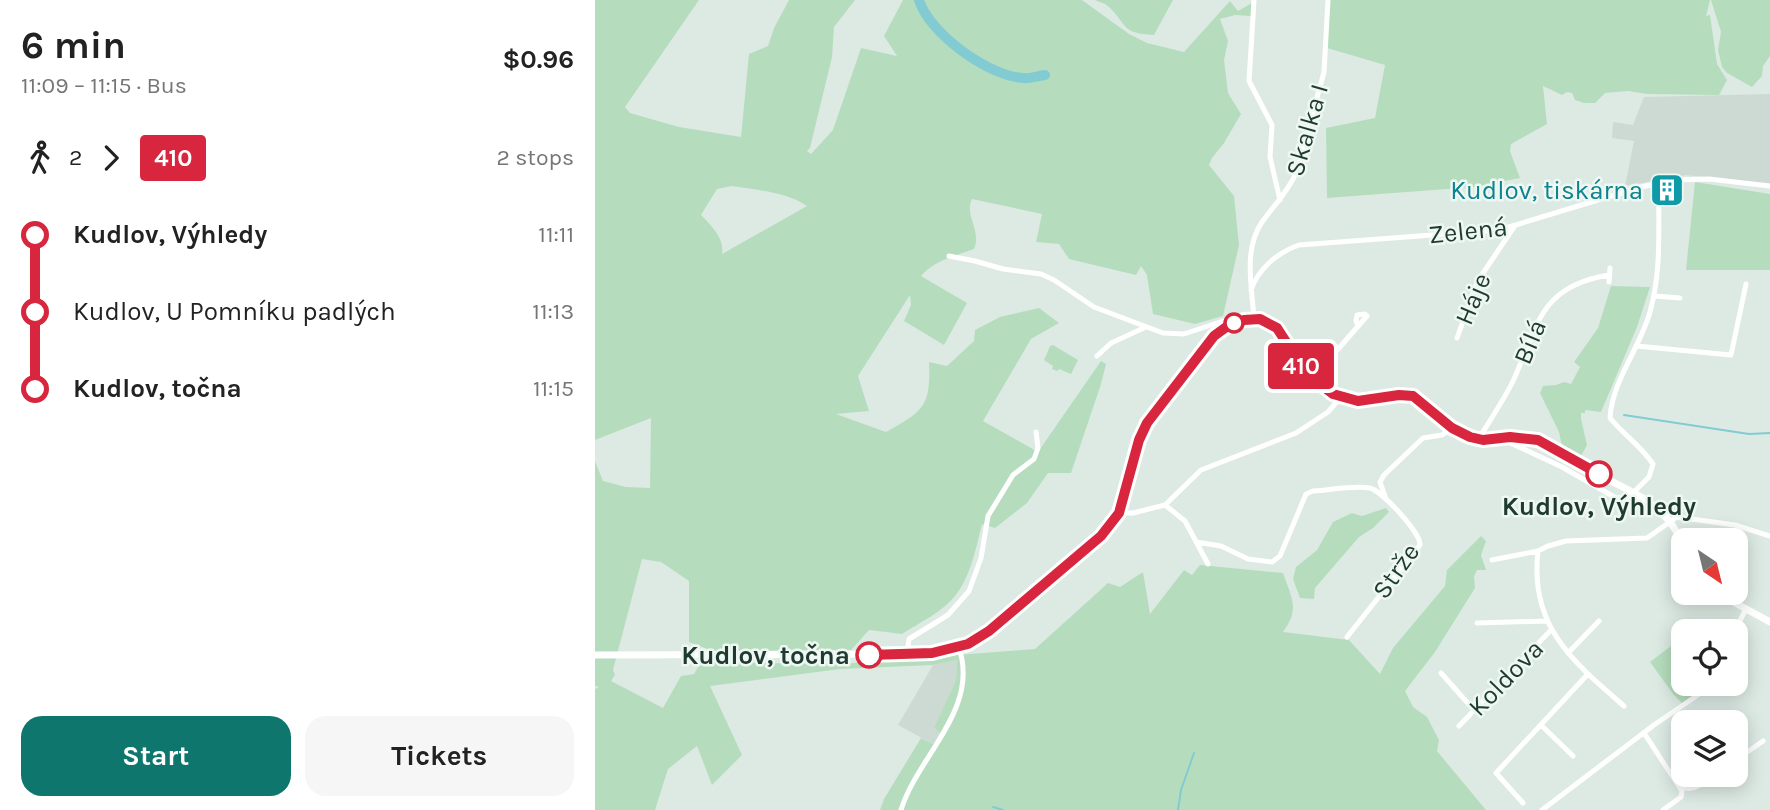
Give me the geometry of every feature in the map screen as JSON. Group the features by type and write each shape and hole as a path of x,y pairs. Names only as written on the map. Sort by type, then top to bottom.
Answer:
{"street":[{"path":"1254,0 1249,81 1272,125 1270,157 1280,200"},
{"name":"Skalka I","path":"1251,290 1252,244 1262,223 1290,188 1324,72 1328,0"},
{"name":"Zelená","path":"1251,290 1256,278 1266,266 1286,250 1299,245 1445,235 1514,227 1681,179 1709,179 1770,186"},
{"path":"1499,439 1547,459 1616,498 1627,499 1650,477 1653,464 1642,448 1610,418 1611,402 1649,316 1654,296 1659,262 1660,183"},
{"name":"Háje","path":"1457,338 1477,282 1514,227"},
{"path":"949,256 1003,269 1041,274 1094,307 1174,335 1194,331 1225,319 1235,323"},
{"name":"Bílá","path":"1478,440 1510,386 1544,309 1569,289 1609,279 1610,268"},
{"path":"1636,346 1731,355 1746,284"},
{"path":"1251,290 1254,319"},
{"path":"1735,292 1744,294"},
{"path":"1654,296 1680,298"},
{"path":"595,655 907,654 958,648 989,631 1107,530 1119,513 1142,432 1214,336 1235,323 1254,319 1265,321 1277,328 1312,379 1326,390 1341,397 1364,401 1399,395 1413,396 1452,428 1478,440 1518,437 1538,440 1635,493 1670,520 1674,528"},
{"path":"1312,379 1358,326"},
{"path":"1097,356 1111,343 1146,327"},
{"path":"1119,513 1133,513 1165,505 1201,470 1296,433 1328,412 1341,397"},
{"path":"1386,499 1380,482 1384,475 1423,438 1438,436 1452,428"},
{"path":"907,654 909,639 948,615 969,590 981,558 988,516 1013,475 1034,459 1038,448 1036,432"},
{"path":"1196,542 1221,547 1248,559 1272,562 1280,556 1304,497 1309,492 1371,489 1386,499"},
{"name":"Strže","path":"1347,636 1420,545 1419,536 1386,499"},
{"path":"1165,505 1182,517 1208,564"},
{"path":"1492,561 1538,551 1566,541 1647,538 1670,520 1686,517 1735,525 1770,536"},
{"path":"1538,551 1539,599 1547,621 1568,653 1587,675 1624,706"},
{"path":"1741,606 1770,622"},
{"path":"1741,619 1746,609"},
{"path":"1477,623 1547,621"},
{"path":"1568,653 1599,621"},
{"name":"Koldova","path":"1459,726 1552,629"},
{"path":"901,810 952,717 963,674 958,648"},
{"path":"1441,673 1474,710"},
{"path":"1523,803 1496,773 1587,675"},
{"path":"1542,810 1697,696"},
{"path":"1542,726 1573,756"},
{"path":"1644,733 1671,772"},
{"path":"1748,752 1763,741"},
{"path":"1663,810 1681,797 1681,787 1697,787"}],"shaded area":[{"path":"1770,94 1770,184 1686,175 1625,186 1634,141 1612,138 1613,122 1633,125 1644,97"},
{"path":"957,660 956,680 934,729 940,732 933,744 898,725 933,665"}],"green space":[{"path":"595,0 699,0 625,107 630,113 679,127 741,137 749,54 768,46 789,0 855,0 834,27 832,57 810,148 807,151 811,154 833,130 861,48 897,56 884,36 903,0 1082,0 1129,34 1147,43 1184,52 1230,1 1238,11 1252,3 1251,16 1235,15 1220,19 1228,41 1224,60 1228,93 1241,114 1209,165 1234,196 1239,245 1223,316 1195,324 1153,314 1147,275 1141,266 1136,275 1069,259 1059,244 1036,242 1042,214 972,199 970,211 976,236 974,249 939,262 921,276 967,303 944,345 904,321 911,305 910,295 858,376 869,411 836,414 886,432 909,419 922,406 928,389 929,362 947,366 974,341 975,330 1000,317 1039,308 1059,323 1031,339 983,421 1038,452 1101,361 1106,364 1101,384 1071,473 1048,473 1027,503 995,528 982,524 965,580 944,607 902,634 869,630 851,650 713,651 689,642 689,581 661,562 642,559 613,670 615,675 611,681 663,708 681,676 694,674 701,662 840,664 1035,649 1108,583 1120,587 1143,572 1150,614 1184,570 1192,575 1200,565 1283,573 1293,610 1283,632 1349,640 1380,674 1393,648 1445,586 1447,570 1481,536 1486,541 1481,555 1486,570 1477,570 1474,576 1475,588 1435,652 1405,691 1413,707 1427,717 1439,740 1437,751 1486,810 880,810 921,738 933,744 940,733 934,728 956,680 957,660 933,665 840,669 710,686 742,755 712,785 697,746 668,769 655,810 595,810 595,689 599,687 595,686 595,461 603,481 626,487 650,488 651,418 595,440","holes":["732,186 780,195 807,206 722,254 719,238 701,215 717,189"]},
{"path":"1095,0 1173,0 1154,35 1131,31 1107,5"},
{"path":"1330,0 1710,0 1706,16 1710,15 1717,64 1727,80 1719,95 1647,94 1628,91 1605,93 1595,103 1584,103 1575,100 1572,93 1562,95 1543,86 1547,124 1511,144 1510,151 1520,178 1474,187 1327,198 1326,128 1375,118 1385,65 1327,48"},
{"path":"1711,0 1770,0 1770,56 1763,66 1762,76 1752,87 1727,73 1722,67 1718,50 1721,32"},
{"path":"1695,182 1770,194 1770,270 1686,270"},
{"path":"1611,286 1650,287 1637,327 1601,412 1585,410 1585,413 1581,413 1587,445 1580,458 1562,446 1559,432 1540,393 1543,386 1564,382 1571,384 1580,367 1574,362 1598,328"},
{"path":"1053,345 1078,360 1071,374 1052,369 1053,366 1044,360"},
{"path":"1386,508 1389,512 1359,537 1315,588 1314,599 1300,598 1293,579 1296,567 1317,550 1333,522 1352,513 1362,516"},
{"path":"1671,646 1671,691 1650,662"},
{"path":"1675,696 1692,696 1682,703"}],"waterway":[{"path":"919,0 925,13 947,39 978,62 1010,76 1026,78 1045,75"},
{"path":"1624,415 1749,434 1770,433"},
{"path":"1178,810 1181,790 1194,753"},
{"path":"993,807 1003,810"}],"bus line":[{"name":"410","path":"869,655 932,653 968,644 989,631 1101,536 1119,513 1139,440 1147,423 1214,336 1229,325 1244,320 1260,319 1277,328 1306,373 1318,385 1333,394 1358,401 1399,395 1413,396 1452,428 1470,437 1478,440 1510,437 1538,440 1599,474"}],"place":[{"name":"Kudlov, tiskárna","path":"1667,190"},
{"name":"Kudlov, Výhledy","path":"1599,474"},
{"name":"Kudlov, točna","path":"869,655"}]}
